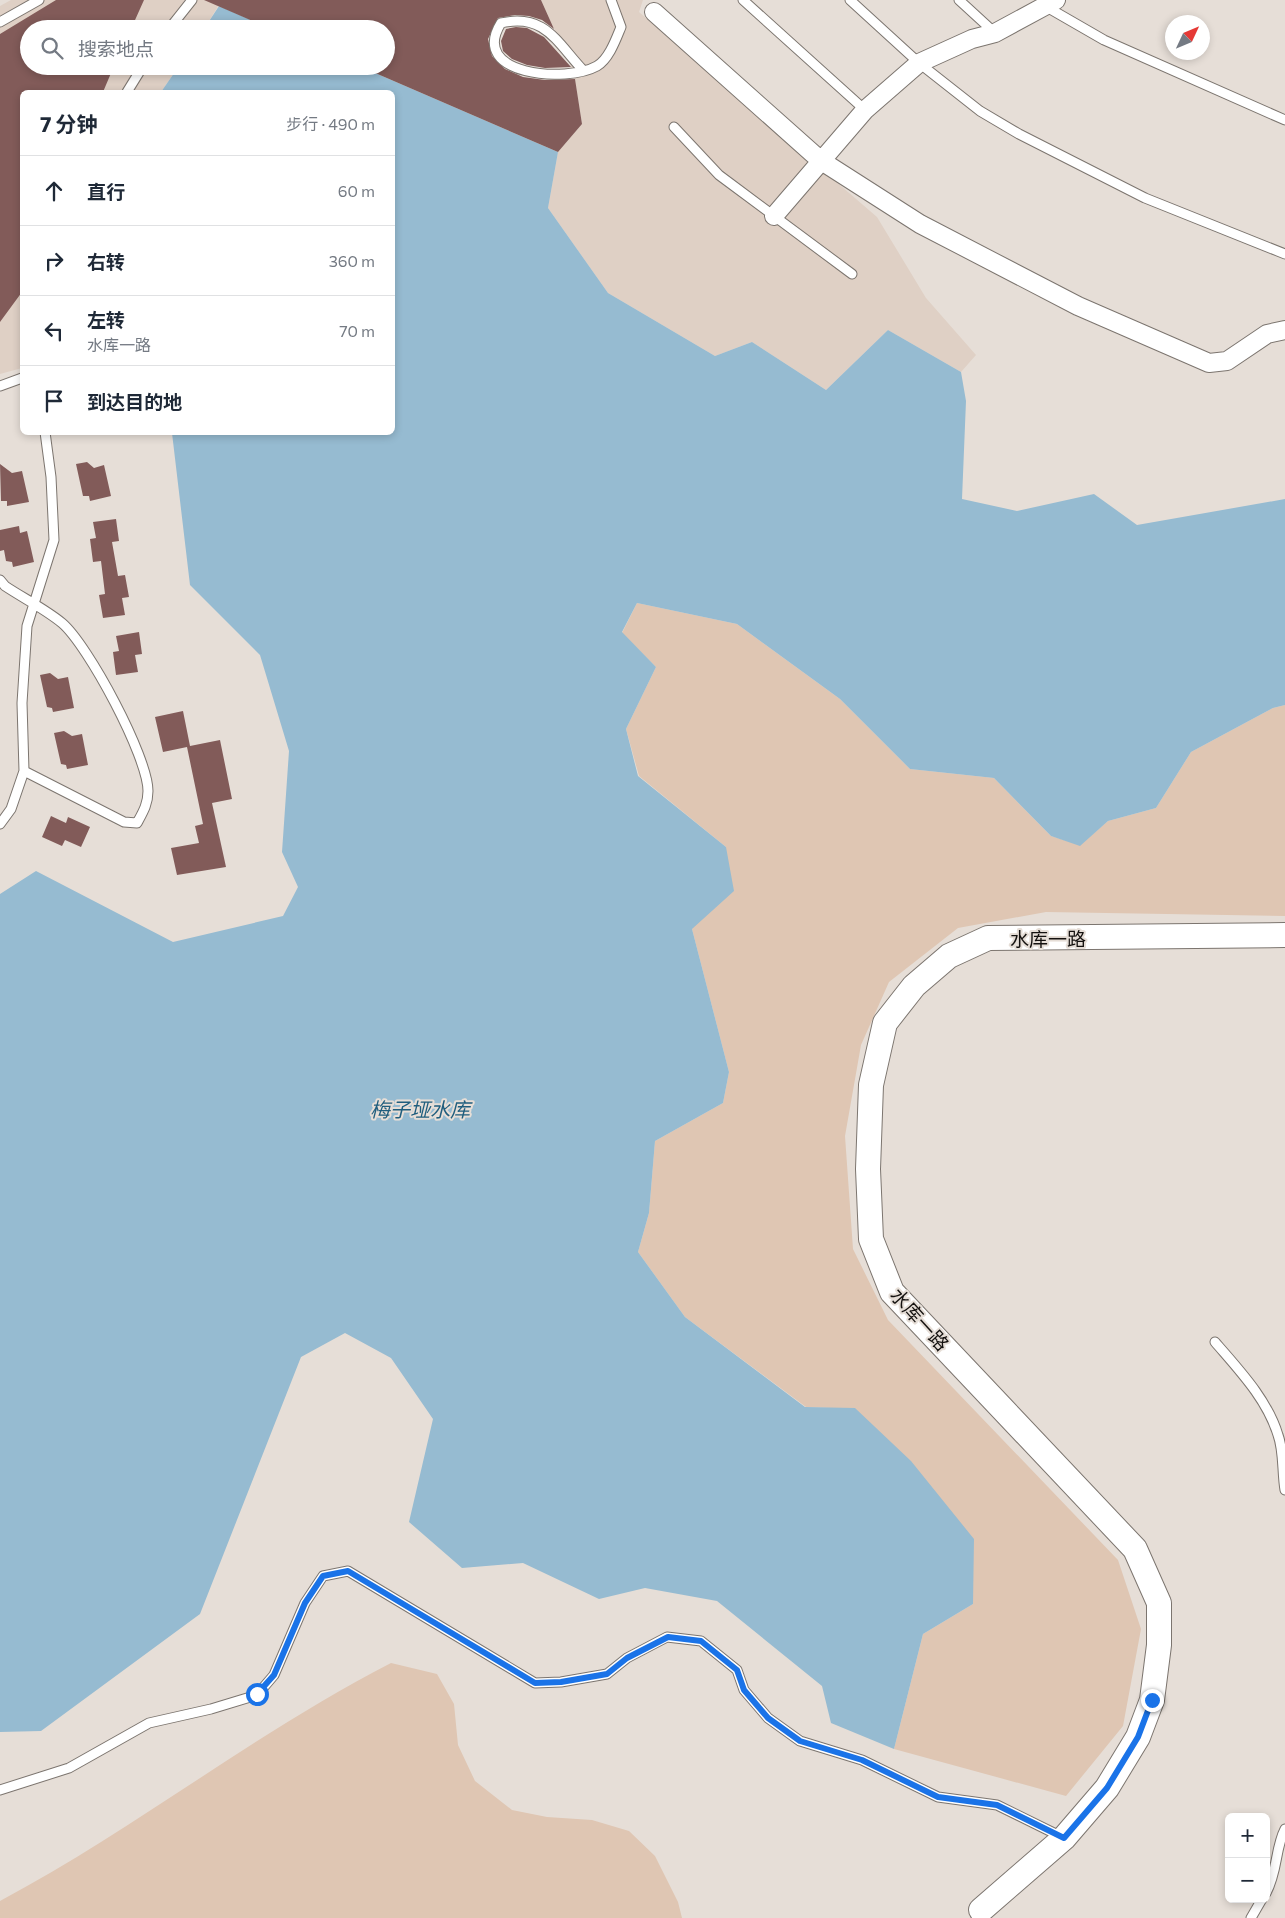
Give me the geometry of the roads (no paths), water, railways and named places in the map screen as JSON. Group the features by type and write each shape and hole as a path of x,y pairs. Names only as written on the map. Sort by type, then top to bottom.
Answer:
{"street":[{"path":"774,216 820,160 865,110 919,62 972,39 995,33 1051,3"},
{"path":"654,12 820,160 929,228 1078,306 1209,363 1227,362 1267,334 1285,330"},
{"name":"水库一路","path":"984,1914 1064,1838 1107,1788 1138,1737 1152,1700 1159,1645 1159,1603 1135,1549 892,1292 870,1240 868,1169 871,1085 885,1023 914,986 949,956 988,938 1285,935"}],"lane":[{"path":"0,22 39,0"},
{"path":"176,20 192,0"},
{"path":"582,69 549,32 537,23 517,19 501,23 494,34 497,52 508,66 523,71 558,75 597,66 610,51 621,27 611,0"},
{"path":"743,0 865,110"},
{"path":"850,0 919,62 980,111 1019,134 1145,198 1285,254"},
{"path":"959,0 995,33"},
{"path":"1051,3 1104,40 1285,120"},
{"path":"128,90 137,75"},
{"path":"674,127 719,175 852,274"},
{"path":"0,386 20,379"},
{"path":"0,824 10,810 24,771 22,703 27,626 54,540 51,478 45,435"},
{"path":"0,580 4,586 62,622 80,641 101,678 145,772 148,791 146,808 137,823 124,822 24,771"},
{"path":"1215,1342 1266,1407 1279,1437 1285,1490"},
{"path":"0,1790 69,1768 149,1723 211,1709 257,1694 274,1675 305,1603 323,1576 348,1571 535,1683 561,1682 607,1674 627,1658 668,1637 701,1641 737,1670 744,1690 768,1718 800,1741 862,1760 938,1797 997,1805 1064,1838"},
{"path":"1270,1885 1275,1875 1285,1829"},
{"path":"1251,1918 1260,1903"}],"water":[{"path":"219,6 251,20 210,20"},
{"name":"梅子垭水库","path":"173,75 380,75 558,152 548,208 608,293 715,356 752,342 826,390 888,330 961,372 966,401 962,499 1017,511 1094,494 1137,525 1285,499 1285,705 1273,708 1191,752 1156,808 1108,821 1080,846 1051,836 994,778 910,769 840,699 737,624 637,603 622,632 656,667 626,729 638,776 726,847 734,891 692,929 729,1072 723,1103 655,1141 649,1213 638,1252 685,1317 805,1407 855,1408 911,1461 974,1539 973,1604 923,1634 894,1749 831,1723 822,1686 717,1601 645,1588 599,1599 523,1563 462,1568 409,1522 433,1419 391,1358 345,1333 301,1357 200,1614 41,1731 0,1732 0,894 36,871 173,942 283,916 298,887 282,852 289,751 260,655 190,585 172,435 395,435 395,90 162,90"}]}
